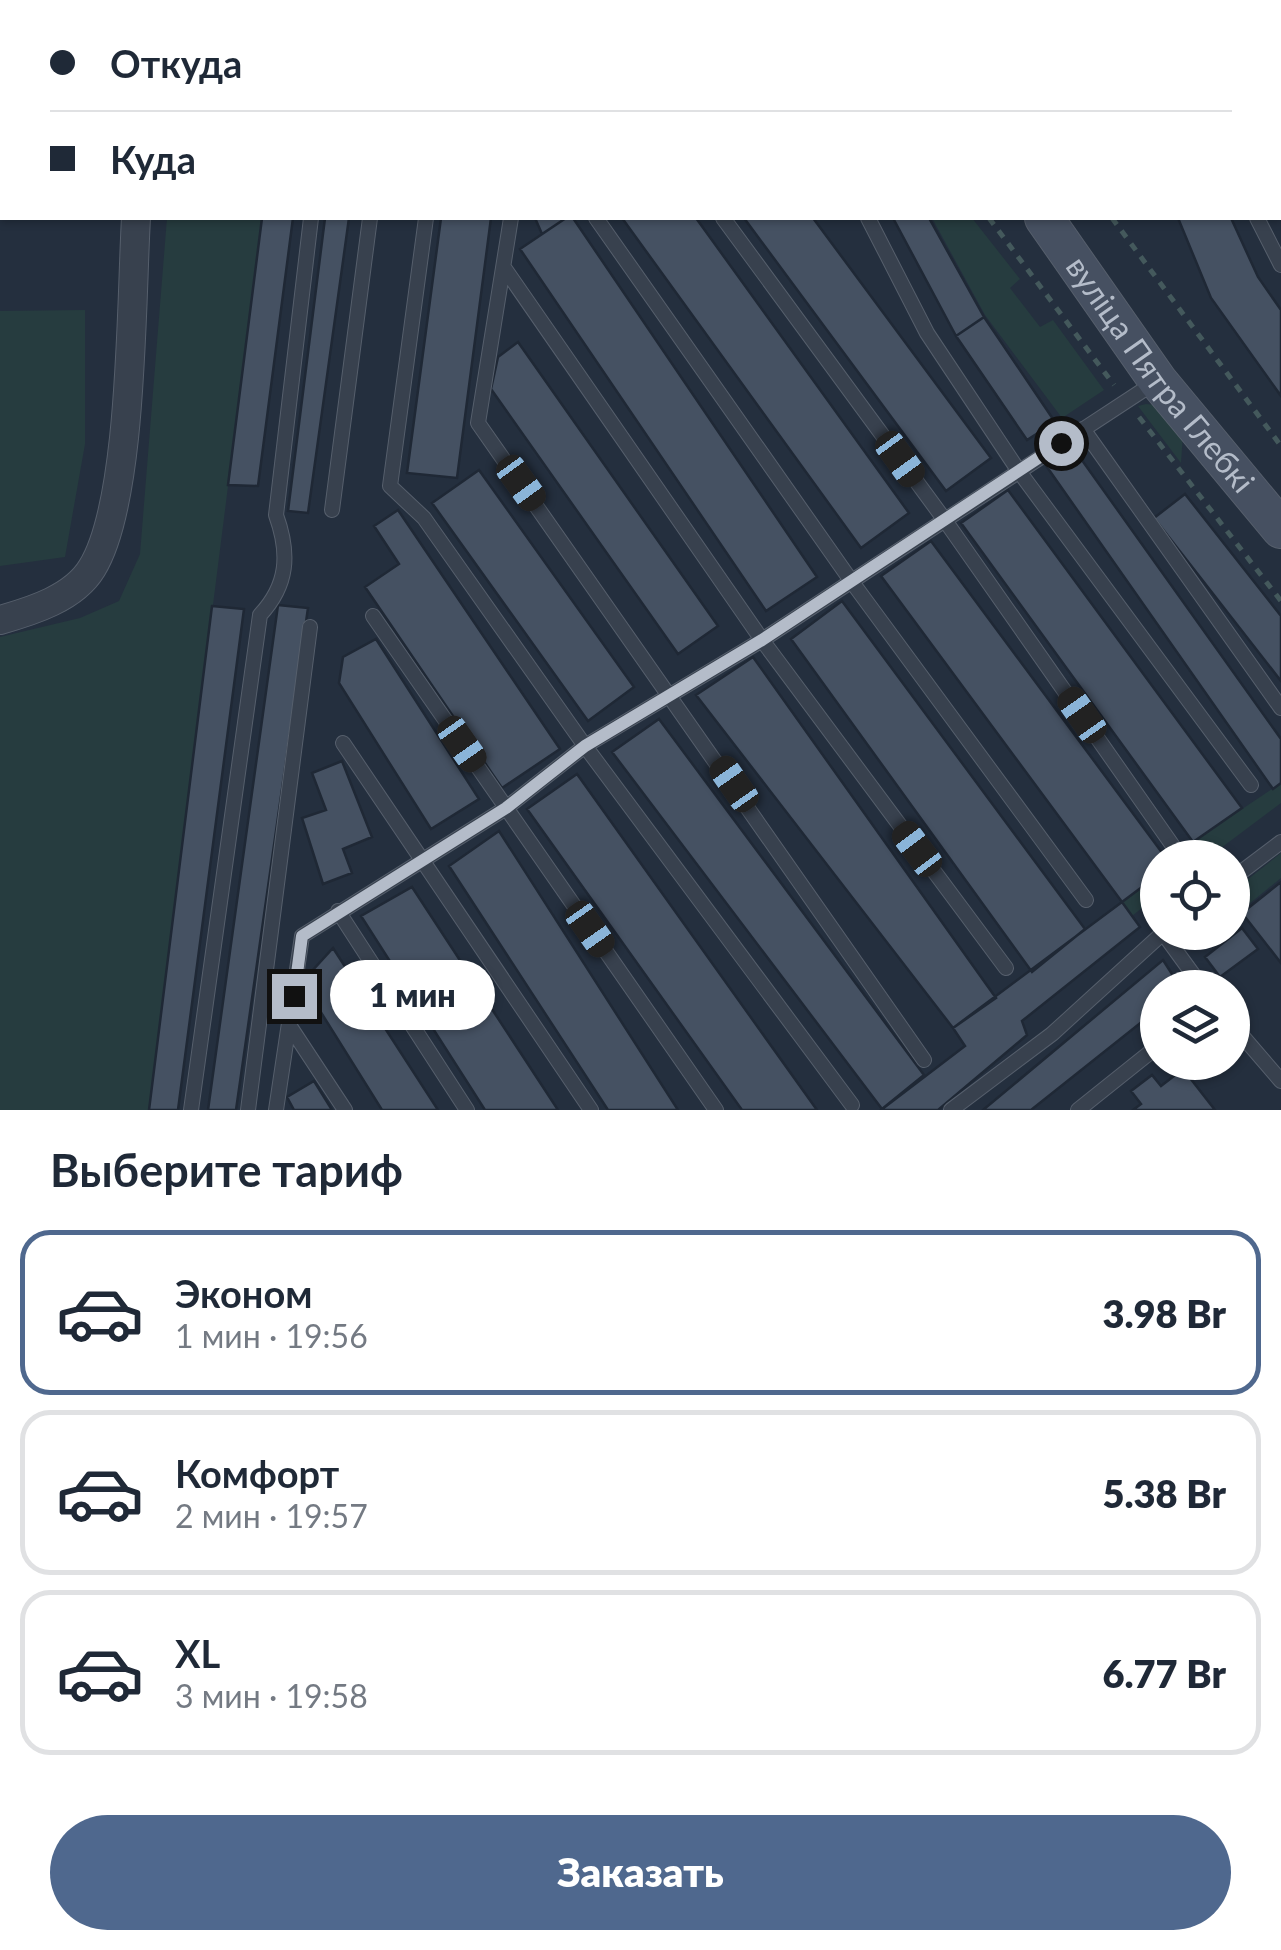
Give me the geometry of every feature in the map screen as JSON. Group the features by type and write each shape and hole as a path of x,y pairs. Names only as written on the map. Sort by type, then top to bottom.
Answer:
{"main road":[{"name":"вуліца Пятра Глебкі","path":"1045,220 1158,381 1281,529"}],"street":[{"path":"0,620 58,598 90,572 114,508 121,458 136,220"}],"lane":[{"path":"191,1110 260,615 280,594 284,573 286,542 276,515 310,220"},
{"path":"332,510 370,220"},
{"path":"426,220 390,486 424,518 585,746 852,1105"},
{"path":"510,220 478,423 671,692 924,1060"},
{"path":"597,220 852,582 1086,900"},
{"path":"724,220 944,519 1169,840"},
{"path":"869,220 928,333 1018,470 1252,785"},
{"path":"1258,220 1281,265"},
{"path":"505,268 762,640 1006,968"},
{"path":"276,1110 302,936 506,808 585,746 762,640 1158,381"},
{"path":"1083,429 1281,708"},
{"path":"373,616 716,1110"},
{"path":"248,1110 310,627"},
{"path":"343,743 591,1110"},
{"path":"1250,865 1281,842"},
{"path":"338,910 467,1110"},
{"path":"952,1110 1052,1034 1144,950"},
{"path":"289,1025 345,1110"},
{"path":"1250,1045 1281,1081"},
{"path":"1078,1110 1140,1060"}],"path":[{"path":"1113,220 1281,446"}],"green space":[{"path":"167,220 262,220 149,1110 0,1110 0,637 80,618 119,601 140,554"},
{"path":"933,220 974,220 1020,279 1010,288 1040,327 1053,320 1104,390 1062,418 985,315"},
{"path":"85,310 85,444 65,557 0,566 0,311"},
{"path":"1155,405 1183,434 1181,463 1138,406"},
{"path":"1281,783 1281,803 1232,840 1196,840"},
{"path":"1281,853 1281,878 1250,903 1250,878"},
{"path":"1140,888 1140,910 1132,916 1122,902"}],"building":[{"path":"262,220 293,220 258,486 228,485"},
{"path":"325,220 349,220 308,513 288,511"},
{"path":"441,220 491,220 457,478 407,473"},
{"path":"536,220 563,220 542,234"},
{"path":"563,220 574,220 817,577 766,611 520,249"},
{"path":"623,220 697,220 909,513 861,548"},
{"path":"745,220 814,220 991,458 946,491"},
{"path":"894,220 930,220 984,317 956,336"},
{"path":"1179,220 1232,220 1258,277 1281,310 1281,396 1211,298"},
{"path":"984,317 1055,422 1027,440 956,336"},
{"path":"518,342 718,626 678,654 491,389 498,357"},
{"path":"1074,449 1281,739 1281,783 1273,789 1047,467"},
{"path":"479,470 634,687 588,721 432,503"},
{"path":"1008,490 1242,808 1192,840 961,523"},
{"path":"1185,494 1281,616 1281,681 1154,518"},
{"path":"398,510 560,749 502,788 365,587 399,564 374,526"},
{"path":"931,541 1153,840 1140,840 1140,888 1122,902 881,576"},
{"path":"842,601 1085,929 1032,972 791,639"},
{"path":"278,605 308,608 236,1110 208,1110"},
{"path":"212,606 244,609 178,1110 149,1110"},
{"path":"376,639 479,799 431,829 339,683 343,657"},
{"path":"753,657 996,998 953,1028 696,695"},
{"path":"659,719 924,1075 882,1109 612,752"},
{"path":"342,761 372,837 343,849 352,873 323,884 302,818 326,810 312,773"},
{"path":"577,774 817,1110 742,1110 527,809"},
{"path":"499,831 678,1110 608,1110 449,866"},
{"path":"1281,882 1281,963 1250,923 1250,907"},
{"path":"412,887 558,1110 485,1110 361,916"},
{"path":"1122,902 1140,927 1022,1021 1027,1035 938,1110 881,1110 965,1046 953,1028"},
{"path":"1250,938 1258,949 1230,970 1215,970 1205,957 1214,950 1250,950"},
{"path":"333,948 438,1110 382,1110 302,982"},
{"path":"1163,960 1169,970 1151,970"},
{"path":"1140,979 1140,1023 1031,1110 983,1110"},
{"path":"1145,1080 1156,1080 1161,1086 1169,1080 1192,1080 1215,1110 1133,1110 1141,1104 1131,1091"},
{"path":"314,1081 332,1110 294,1110 287,1097"}],"route":[{"path":"294,996 302,936 338,910 506,808 585,746 762,640 1061,443"}]}
